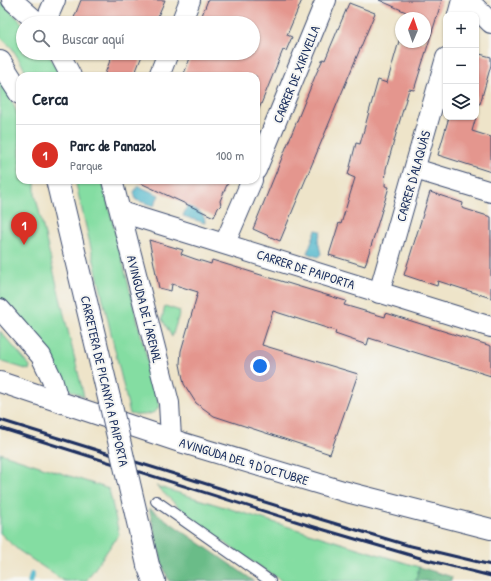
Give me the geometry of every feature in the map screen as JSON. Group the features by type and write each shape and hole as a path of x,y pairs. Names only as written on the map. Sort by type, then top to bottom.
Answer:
{"street":[{"path":"12,0 30,16"},
{"path":"48,16 55,0"},
{"path":"184,16 190,0"},
{"name":"CARRER DE XIRIVELLA","path":"260,160 326,0"},
{"path":"459,12 462,0"},
{"path":"468,0 491,23"},
{"path":"63,60 69,72"},
{"path":"161,72 165,60"},
{"path":"0,62 16,87"},
{"name":"CARRER D'ALAQUÀS","path":"379,293 443,69"},
{"path":"415,168 491,192"},
{"name":"CARRETERA DE PICANYA A PAIPORTA","path":"58,184 151,573"},
{"name":"AVINGUDA DE L'ARENAL","path":"114,184 169,403 171,438"},
{"path":"226,243 250,184"},
{"name":"CARRER DE PAIPORTA","path":"121,212 226,243 379,293 491,327"},
{"path":"0,309 41,356 52,380 58,400"},
{"path":"24,390 42,376 46,365"},
{"name":"AVINGUDA DEL 9 D'OCTUBRE","path":"0,382 171,438 353,494 491,528"}],"lane":[{"path":"156,501 270,581"}],"green space":[{"path":"0,0 16,17 16,55 12,48 0,37"},
{"path":"19,60 52,60 58,72 27,72"},
{"path":"0,80 9,94 16,111 16,184 35,184 35,194 84,397 70,390 48,354 0,300"},
{"path":"76,184 103,184 159,406 155,412 142,415 130,414"},
{"path":"165,306 180,311 172,337 162,319"},
{"path":"0,331 30,366 29,370 0,361"},
{"path":"0,453 109,489 119,534 86,581 64,581 18,550 0,533"},
{"path":"156,486 419,567 416,581 282,581 233,549 181,509"},
{"path":"149,508 254,581 169,581 162,564"},
{"path":"419,567 452,577 451,581 416,581"}],"water":[{"path":"138,186 159,195 154,206 136,200 134,192"},
{"path":"187,206 202,214 205,219 205,223 183,216"},
{"path":"316,230 321,231 318,241 321,254 318,257 307,253"}],"building":[{"path":"81,0 165,0 158,16 75,16"},
{"path":"208,0 302,0 287,35 292,37 286,51 283,50 260,107 260,72 185,72 189,60 260,60 260,16 202,16"},
{"path":"379,0 442,0 431,35 431,12 406,12"},
{"path":"349,3 375,13 280,241 253,229 316,74 323,59 325,60"},
{"path":"397,48 427,48 414,90 409,89 386,169 385,186 389,187 365,266 329,255 339,223 341,224 355,178 348,175 356,143 360,144 378,80 387,83"},
{"path":"479,54 491,57 491,65 480,104"},
{"path":"110,60 140,60 136,72 106,72"},
{"path":"448,120 475,120 472,131 491,137 491,172 438,155"},
{"path":"143,184 227,184 220,201 221,205 214,217"},
{"path":"430,192 463,203 462,208 491,217 491,298 438,281 437,286 404,275"},
{"path":"149,240 183,250 181,254 211,264 212,260 346,301 344,305 385,317 386,313 491,346 491,376 369,338 367,345 335,334 336,331 273,311 262,345 358,374 330,454 214,416 196,403 184,384 180,364 181,351 198,292 172,284 171,291 159,288"}],"waterway":[{"path":"30,581 32,574"}],"railway":[{"path":"0,420 407,545 491,565"},
{"path":"0,428 311,526 427,560 491,576"}],"place":[{"name":"Parc de Panazol","path":"24,245"}]}
